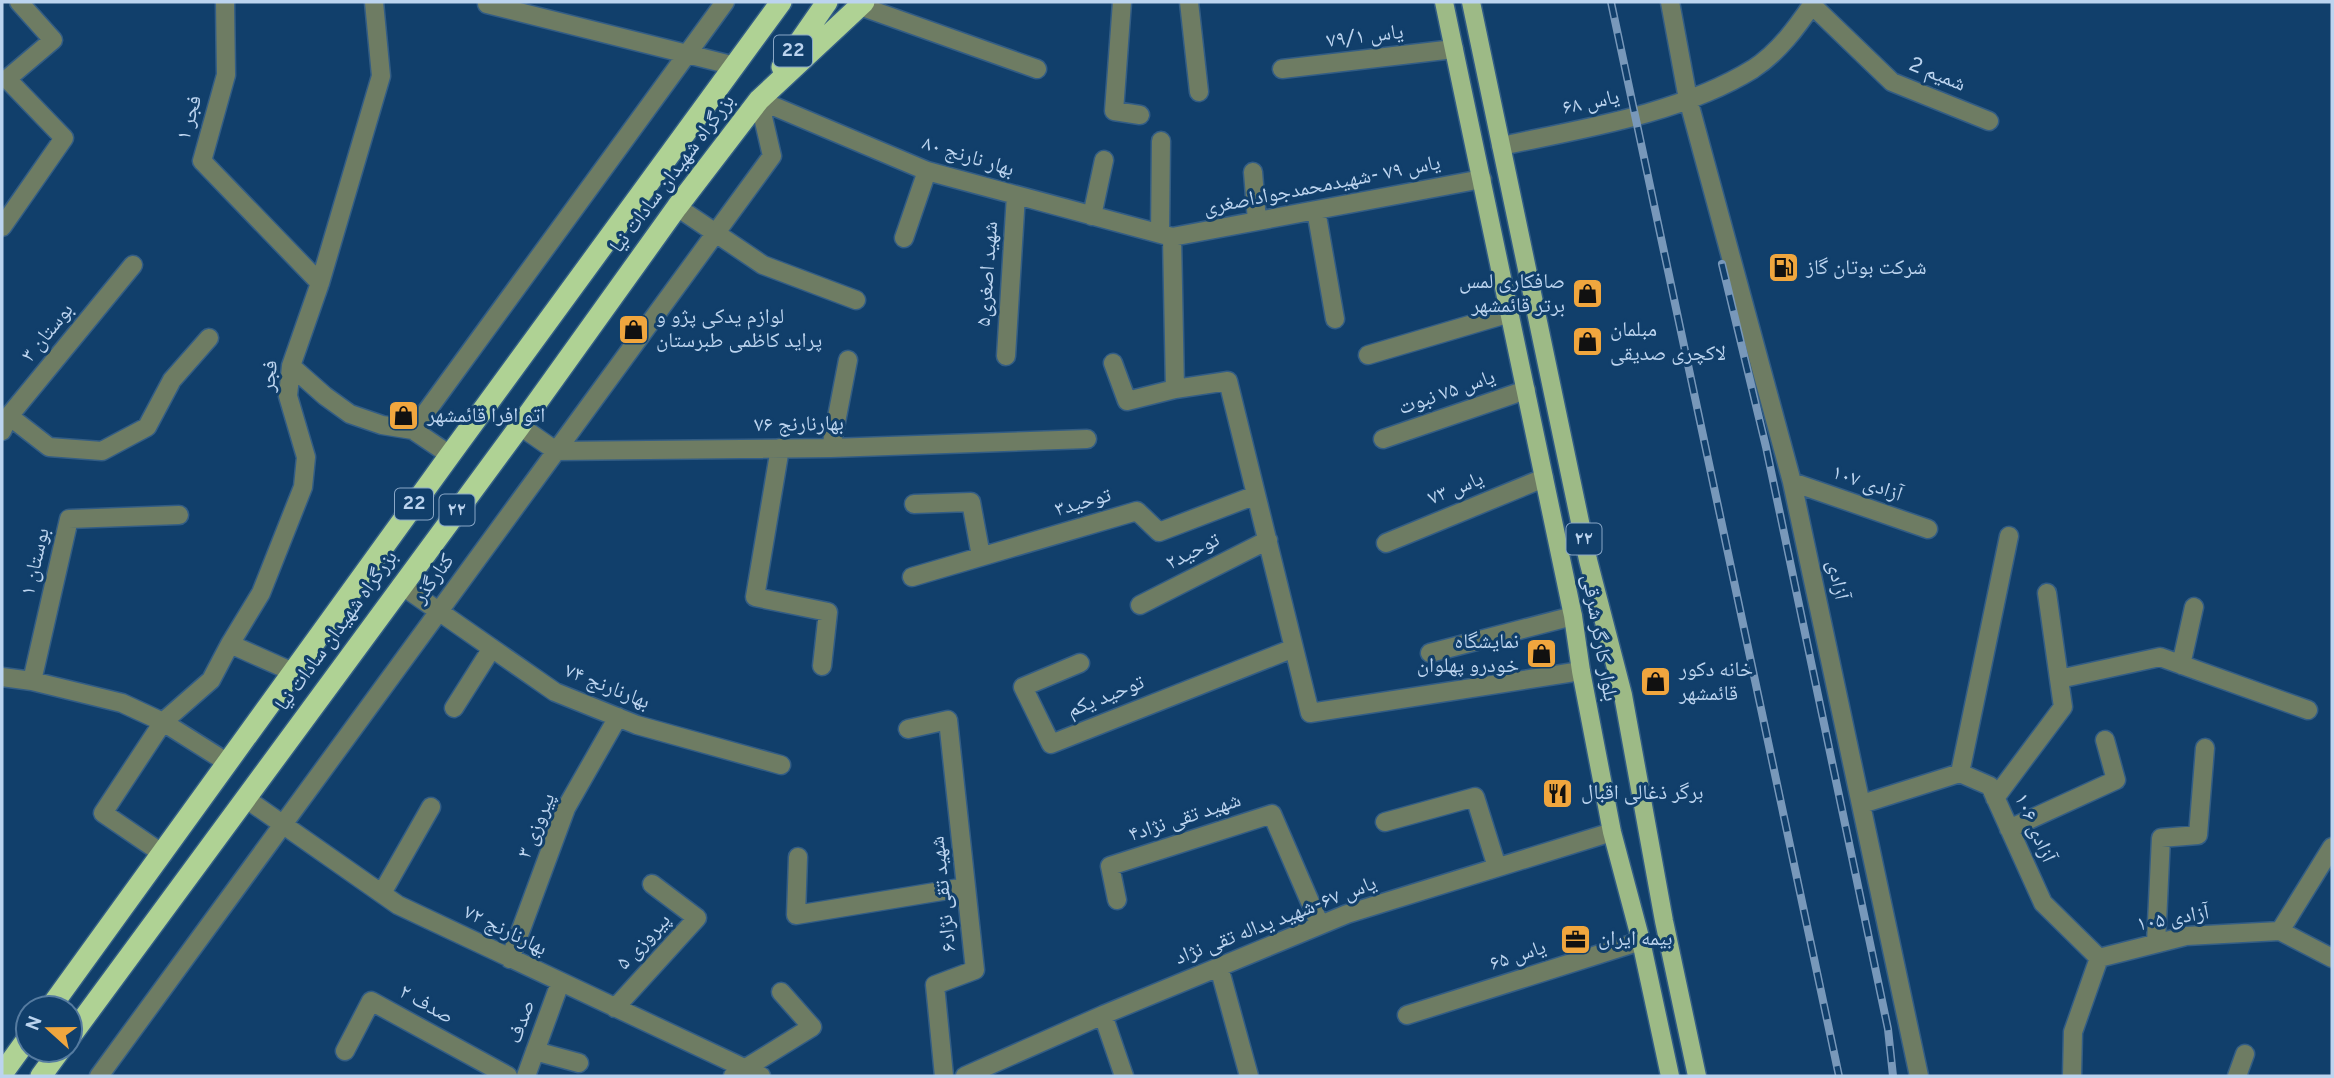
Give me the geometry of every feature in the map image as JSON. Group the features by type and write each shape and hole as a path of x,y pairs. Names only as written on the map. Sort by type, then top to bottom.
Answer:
{"highway":[{"name":"بزرگراه شهیدان سادات نیا","path":"60,994 781,2"},
{"name":"22","path":"759,100 827,2"},
{"name":"بزرگراه شهیدان سادات نیا","path":"84,1018 759,100 862,4"}],"main road":[{"name":"بلوار کارگر شرقی","path":"1444,2 1573,615 1612,832 1641,941 1670,1076"},
{"name":"بلوار کارگر شرقی","path":"1471,2 1588,559 1623,695 1664,921 1697,1076"}],"street":[{"path":"2,227 64,138 7,79 53,40 19,2"},
{"name":"فجر ۱","path":"226,2 226,75 202,161 320,283"},
{"name":"فجر","path":"163,854 103,813 163,722 211,680 261,593 303,487 306,457 288,396 291,366 320,283 381,76 374,2"},
{"path":"487,2 734,66"},
{"path":"412,430 725,2"},
{"path":"1122,2 1114,111 1140,115"},
{"path":"1189,2 1199,93"},
{"name":"آزادی","path":"1670,2 1688,99 1792,481 1919,1076"},
{"name":"یاس ۶۸","path":"1501,146 1635,117 1688,99 1755,68 1794,32 1813,3"},
{"name":"شمیم 2","path":"1813,3 1892,82 1989,121"},
{"path":"862,4 1037,69"},
{"name":"یاس ۷۹/۱","path":"1282,69 1454,50"},
{"name":"بهار نارنج ۸۰","path":"759,100 927,171 1166,235"},
{"name":"کنارگذر","path":"99,1076 772,156 759,100"},
{"path":"1161,141 1175,389"},
{"path":"1092,216 1104,160"},
{"path":"904,238 927,171"},
{"path":"1253,172 1256,221"},
{"name":"یاس ۷۹ -شهیدمحمدجواداصغری","path":"1166,235 1482,179"},
{"name":"شهید اصغری۵","path":"1006,356 1016,195"},
{"path":"677,208 763,265 856,300"},
{"path":"1316,210 1335,319"},
{"name":"بوستان ۳","path":"6,423 133,265"},
{"path":"1368,355 1510,313"},
{"path":"6,423 49,447 102,451 147,427 172,380 209,338"},
{"path":"831,448 848,360"},
{"path":"1114,363 1127,401 1175,389 1228,381 1310,713 1581,671"},
{"path":"291,366 350,414 382,425 412,430 450,455"},
{"name":"یاس ۷۵ نبوت","path":"1383,439 1526,390"},
{"path":"520,426 556,451"},
{"name":"بهارنارنج ۷۶","path":"556,451 831,448 1087,439"},
{"path":"780,448 755,597 828,612 822,666"},
{"name":"یاس ۷۳","path":"1385,543 1544,478"},
{"name":"آزادی ۱۰۷","path":"1792,481 1928,529"},
{"name":"توحید۳","path":"912,577 1137,510 1159,532 1256,495"},
{"path":"914,504 971,502 981,556"},
{"name":"بوستان ۱","path":"32,681 69,519 179,515"},
{"path":"1862,804 1960,773 2009,536"},
{"name":"توحید۲","path":"1140,605 1268,540"},
{"name":"بهارنارنج ۷۴","path":"401,585 555,692 637,725 781,765"},
{"path":"1995,798 2063,706 2047,593"},
{"path":"2181,664 2194,607"},
{"path":"1430,653 1573,615"},
{"path":"230,643 293,672"},
{"path":"454,708 492,648"},
{"name":"توحید یکم","path":"1080,663 1023,687 1051,744 1294,648"},
{"path":"2059,679 2160,657 2308,710"},
{"path":"2,677 32,681 122,703 163,722 228,763"},
{"name":"پیروزی ۳","path":"510,959 566,808 618,718"},
{"name":"شهید تقی نژاد۶","path":"908,729 948,720 975,970 935,985 944,1076"},
{"path":"2008,828 2116,780 2105,740"},
{"path":"2156,943 2161,838 2198,835 2205,748"},
{"name":"آزادی ۱۰۶","path":"1960,773 1990,786 2043,902 2099,958"},
{"path":"1385,822 1475,797 1497,867"},
{"name":"بهارنارنج ۷۲","path":"245,798 398,905 747,1074"},
{"path":"382,893 431,807"},
{"name":"شهید تقی نژاد۴","path":"1117,900 1110,866 1272,814 1320,925"},
{"name":"یاس ۶۷-شهید یداله تقی نژاد","path":"965,1076 1103,1015 1347,914 1612,832"},
{"path":"2332,847 2280,931 2332,958"},
{"path":"798,857 796,915 966,887"},
{"name":"پیروزی ۵","path":"615,1008 697,918 652,884"},
{"name":"آزادی ۱۰۵","path":"2099,958 2186,936 2280,931"},
{"name":"یاس ۶۵","path":"1407,1015 1641,941"},
{"path":"2072,1076 2073,1032 2099,958"},
{"path":"1219,967 1249,1076"},
{"name":"صدف","path":"526,1076 560,983"},
{"path":"747,1074 812,1027 781,992"},
{"name":"صدف ۲","path":"345,1051 371,1001 508,1076"},
{"path":"1103,1015 1124,1076"},
{"path":"535,1051 579,1063"},
{"path":"2238,1076 2245,1054"}],"railway":[{"path":"1611,2 1839,1076"},
{"path":"1722,264 1766,447 1888,1029 1893,1076"}],"place":[{"name":"شرکت بوتان گاز","path":"1783,268"},
{"name":"صافکاری لمس برتر قائمشهر","path":"1588,294"},
{"name":"لوازم یدکی پژو و پراید کاظمی طبرستان","path":"633,329"},
{"name":"مبلمان لاکچری صدیقی","path":"1587,342"},
{"name":"اتو افرا قائمشهر","path":"404,416"},
{"name":"نمایشگاه خودرو پهلوان","path":"1542,654"},
{"name":"خانه دکور قائمشهر","path":"1656,682"},
{"name":"برگر ذغالی اقبال","path":"1558,793"},
{"name":"بیمه ایران","path":"1575,939"}]}
